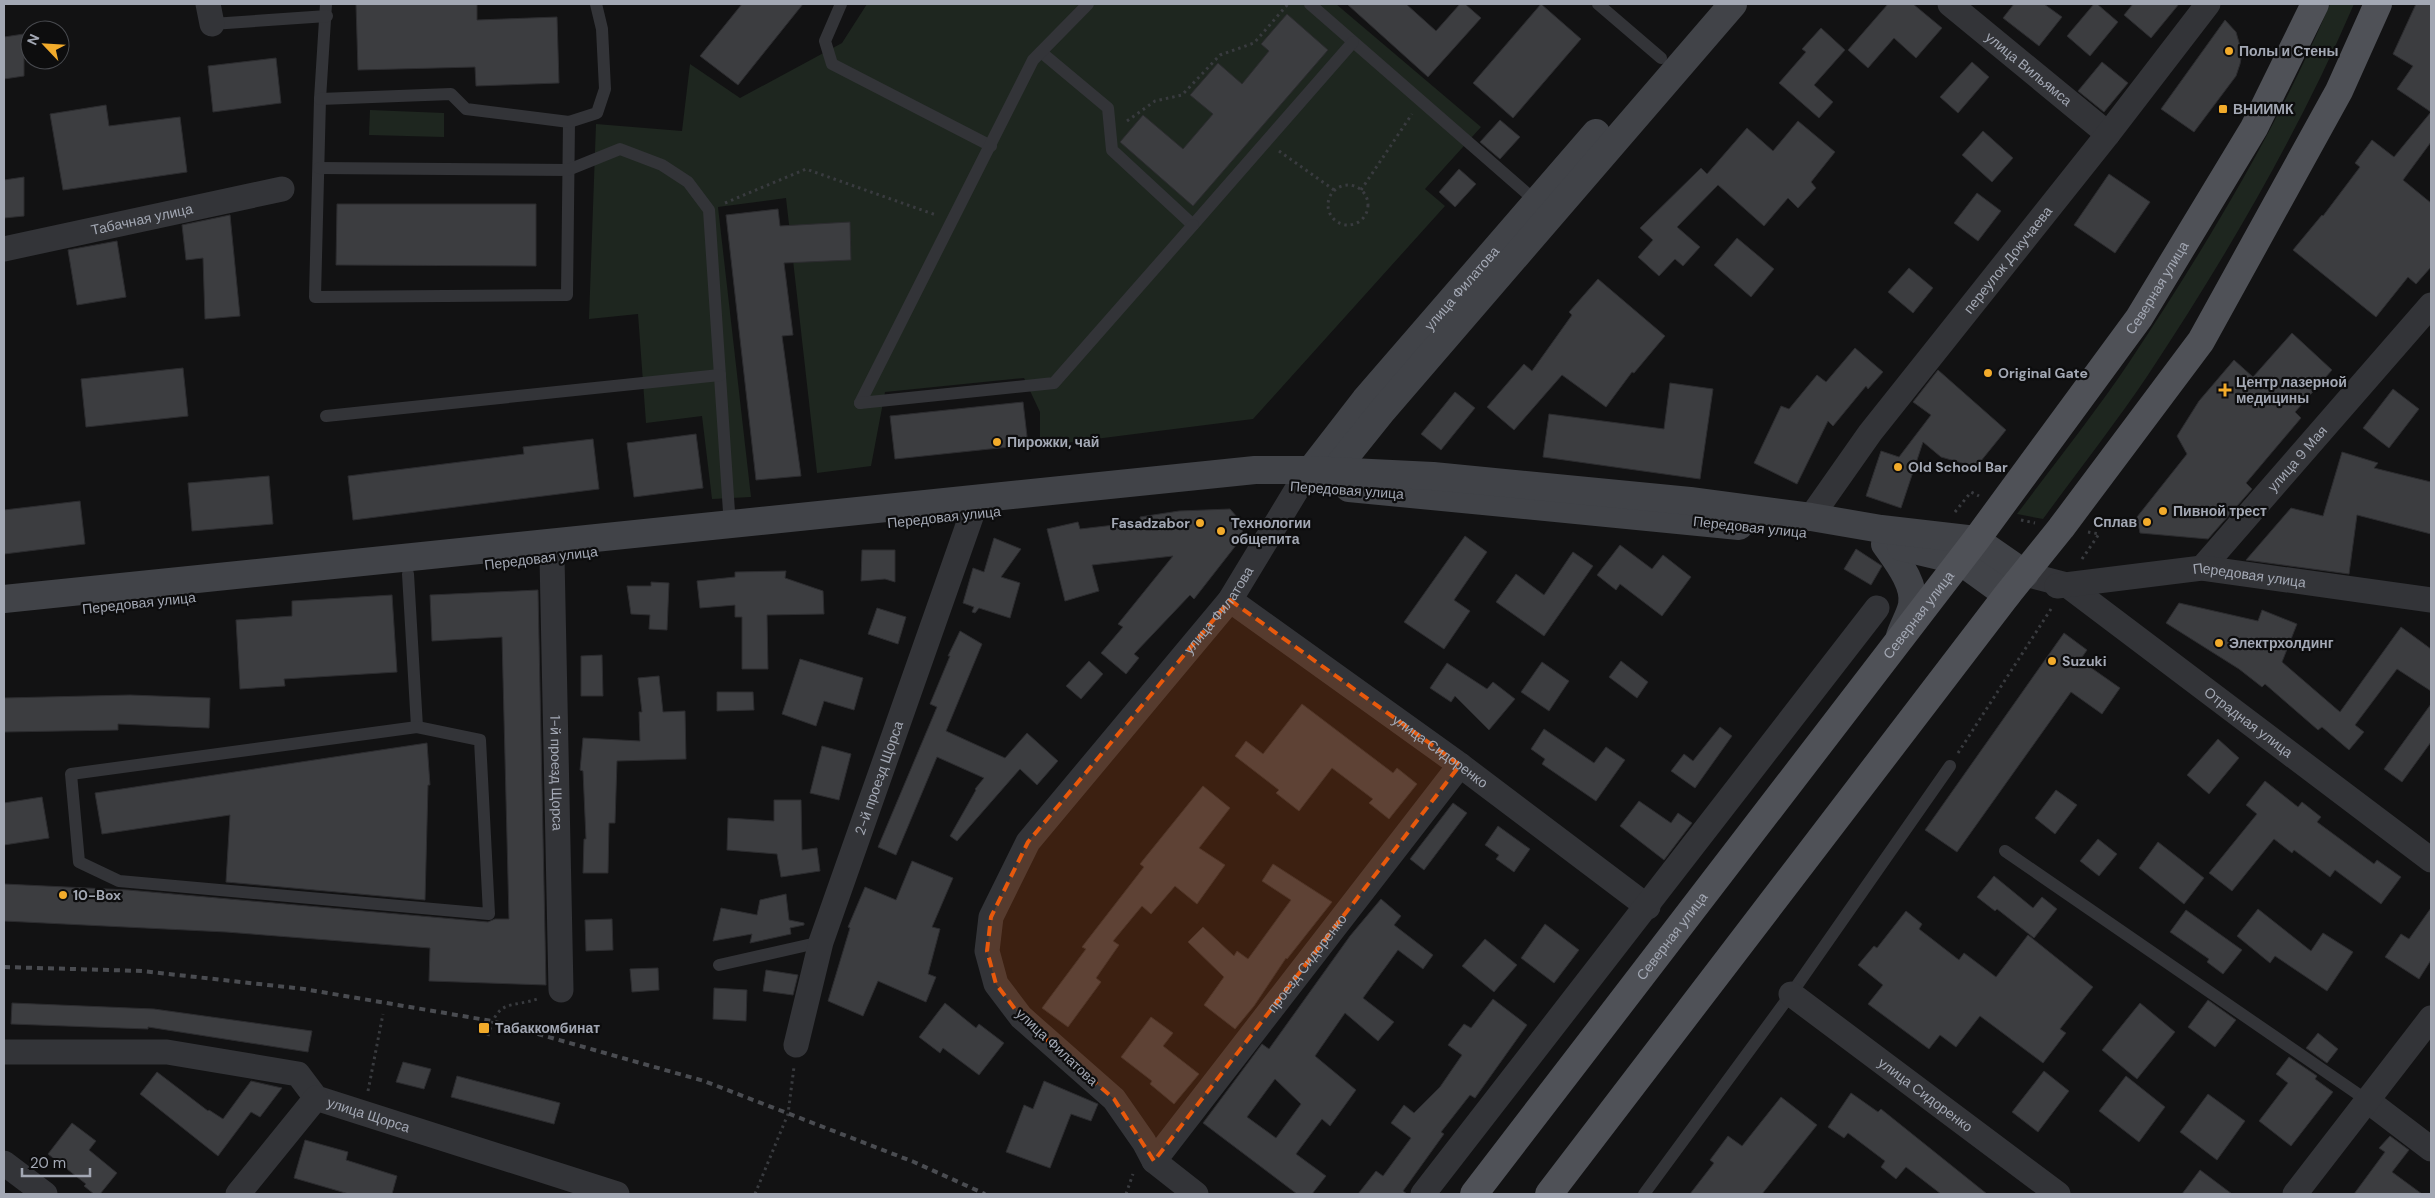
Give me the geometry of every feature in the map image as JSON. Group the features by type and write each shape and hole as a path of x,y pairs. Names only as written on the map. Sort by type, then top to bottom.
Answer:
{"main road":[{"name":"улица Филатова","path":"1316,478 1365,400 1544,208 1661,58 1709,4"},
{"path":"1316,478 1369,427 1544,208 1733,4"},
{"name":"Северная улица","path":"1474,1194 1976,540 2139,318 2254,128 2315,4"},
{"path":"1549,1194 2007,595 2130,438 2201,341 2272,217 2339,92 2378,4"},
{"name":"Передовая улица","path":"1369,427 1368,456 1382,472"},
{"name":"Передовая улица","path":"4,599 731,530 1255,470 1784,530 1885,544 1924,551 1960,561 2007,595"},
{"name":"Передовая улица","path":"4,616 552,557 731,530 972,514 1382,472 1690,501 1811,517 1881,529 1976,540 2024,574"},
{"path":"1885,544 1904,572 1910,589 1912,605 1898,640"}],"street":[{"name":"улица Вильямса","path":"1950,4 2108,134"},
{"name":"переулок Докучаева","path":"1811,517 1870,433 2108,134 2208,4"},
{"name":"Табачная улица","path":"4,249 282,190"},
{"name":"улица 9 Мая","path":"2202,568 2431,305"},
{"name":"улица Филатова","path":"1154,1161 1144,1142 1114,1099 1021,1017 996,984 987,951 991,917 1028,842 1230,600 1316,478"},
{"name":"2-й проезд Щорса","path":"796,1045 821,942 972,514"},
{"name":"1-й проезд Щорса","path":"552,557 561,990"},
{"name":"Передовая улица","path":"2007,595 2067,585 2202,568 2431,600"},
{"name":"Передовая улица","path":"2024,574 2067,585"},
{"name":"Отрадная улица","path":"2067,585 2431,860"},
{"name":"улица Сидоренко","path":"1230,600 1460,765 1648,907"},
{"path":"1423,1194 1648,907 1878,608"},
{"name":"проезд Сидоренко","path":"1154,1161 1460,765"},
{"name":"улица Сидоренко","path":"1791,994 2058,1194"},
{"path":"2295,1194 2431,1018"},
{"name":"улица Щорса","path":"4,1052 167,1052 298,1074 316,1098 364,1111 617,1194"},
{"path":"238,1194 316,1098"},
{"path":"2368,1101 2431,1149"},
{"path":"1154,1161 1196,1194"},
{"path":"4,1163 45,1194"}],"lane":[{"path":"320,100 451,94 466,109 570,122 597,113 605,89 602,29 596,4"},
{"path":"841,4 825,41 832,64 991,146"},
{"path":"1088,4 1033,60 860,403 1054,383 1354,42"},
{"path":"1310,4 1544,208"},
{"path":"1598,4 1661,58"},
{"path":"210,14 326,10 320,100 315,296 568,295 570,122"},
{"path":"1041,52 1108,108 1112,150 1193,225"},
{"path":"319,168 568,170 620,149 662,165 688,182 709,210 731,530"},
{"path":"326,416 720,375"},
{"path":"408,574 417,727"},
{"path":"417,727 480,740 489,914 119,881 79,862 71,774 417,727"},
{"path":"1644,1194 1791,994 1950,766"},
{"path":"2005,852 2368,1101"},
{"path":"719,965 821,942"}],"path":[{"path":"1110,133 1155,101 1182,95 1220,55 1254,43 1288,4"},
{"path":"1361,190 1421,101"},
{"path":"1265,141 1334,190"},
{"path":"709,210 806,169 953,221"},
{"path":"1346,185 1361,190 1367,198 1367,212 1359,222 1346,226 1334,220 1330,215 1328,202 1334,190 1346,185"},
{"path":"488,1036 492,1021 506,1005 537,1000 561,990"},
{"path":"364,1111 383,1014"},
{"path":"755,1194 788,1114 796,1045"}],"highlighted area":[{"path":"1230,600 1460,765 1154,1161 1114,1099 1021,1017 996,984 987,951 991,917 1028,842"}],"shaded area":[{"path":"867,4 1336,4 1481,127 1425,189 1445,206 1253,419 1040,446 1040,412 1024,378 885,392 871,466 817,473 786,198 718,207 751,497 712,499 702,416 646,423 638,314 589,319 596,124 682,131 690,64 740,98 842,43"},
{"path":"2330,4 2354,4 2285,147 2205,286 2148,375 2043,519 2017,514 2117,380 2185,275 2263,142 2287,97"},
{"path":"370,110 444,113 444,137 369,135"}],"building":[{"path":"356,4 477,4 477,20 557,17 559,83 476,86 475,67 358,70"},
{"path":"742,4 803,4 738,85 700,56"},
{"path":"1347,4 1406,4 1436,31 1460,4 1465,4 1481,18 1428,77"},
{"path":"1541,4 1581,39 1513,118 1473,83"},
{"path":"1888,4 1913,4 1942,28 1916,58 1894,38 1868,68 1848,50"},
{"path":"2014,4 2044,4 2062,17 2039,46 2003,18"},
{"path":"2094,4 2097,4 2118,22 2090,56 2067,36"},
{"path":"2133,4 2179,4 2151,38 2124,15"},
{"path":"2416,4 2431,4 2431,112 2397,89 2413,66 2393,54"},
{"path":"1287,14 1328,50 1193,206 1120,142 1143,115 1183,149 1213,114 1190,95 1218,63 1242,84 1269,51 1261,44"},
{"path":"2225,20 2236,32 2242,53 2240,64 2236,76 2194,132 2161,109"},
{"path":"1821,28 1845,50 1814,85 1833,102 1819,118 1779,83 1806,52 1802,49"},
{"path":"20,35 20,70 24,70 24,76 4,79 4,37"},
{"path":"276,58 281,103 213,112 208,66"},
{"path":"1972,62 1989,77 1958,113 1940,97"},
{"path":"2102,62 2128,83 2104,112 2078,91"},
{"path":"106,105 109,126 180,117 187,172 63,190 50,114"},
{"path":"2431,112 2431,142 2403,180 2431,203 2431,267 2416,284 2408,277 2376,317 2293,250 2323,216 2360,167 2355,163 2372,140 2394,157"},
{"path":"1500,120 1520,137 1500,159 1480,142"},
{"path":"1798,121 1835,152 1811,182 1816,188 1798,208 1788,198 1764,226 1718,185 1677,227 1700,247 1683,266 1675,259 1659,276 1638,257 1653,240 1640,228 1701,168 1707,174 1747,128 1773,151"},
{"path":"1983,131 2013,158 1992,182 1962,155"},
{"path":"1459,169 1476,184 1455,207 1439,192"},
{"path":"2109,174 2150,202 2115,253 2074,225"},
{"path":"24,177 24,216 4,218 4,180"},
{"path":"1977,193 2001,211 1978,241 1954,223"},
{"path":"337,204 536,204 536,266 336,265"},
{"path":"778,209 780,226 850,222 851,260 784,263 793,335 782,336 801,476 756,480 726,215"},
{"path":"230,215 240,316 205,319 203,258 186,260 182,225"},
{"path":"1737,238 1774,269 1751,297 1714,265"},
{"path":"117,241 126,297 77,305 68,250"},
{"path":"1909,268 1933,288 1913,313 1888,292"},
{"path":"1598,279 1665,336 1634,373 1632,372 1606,407 1562,375 1514,430 1487,407 1524,364 1532,371 1572,315 1569,312"},
{"path":"2292,333 2332,370 2295,412 2301,418 2246,483 2252,489 2208,539 2140,533 2137,517 2187,454 2177,436 2199,401 2234,360 2253,377"},
{"path":"1855,348 1883,372 1868,389 1866,386 1833,426 1828,421 1797,484 1754,463 1781,406 1789,409 1817,375 1826,382"},
{"path":"183,368 188,416 86,427 81,379"},
{"path":"1938,370 2006,430 1976,467 1941,457 1923,442 1901,508 1866,496 1881,451 1899,457 1931,415 1913,402"},
{"path":"1670,383 1713,389 1700,479 1543,457 1549,414 1664,429"},
{"path":"2393,389 2419,409 2389,448 2363,428"},
{"path":"1455,392 1475,408 1441,450 1421,434"},
{"path":"1023,402 1028,445 895,459 890,416"},
{"path":"696,434 703,488 634,497 627,443"},
{"path":"593,439 599,489 353,520 348,476 524,454 523,447"},
{"path":"2342,452 2378,463 2374,468 2431,482 2431,534 2357,515 2349,574 2246,560 2291,508 2323,516"},
{"path":"269,476 273,524 192,531 188,483"},
{"path":"80,501 85,544 4,554 4,510"},
{"path":"1230,509 1245,526 1242,531 1244,535 1194,599 1190,595 1134,654 1139,658 1126,674 1101,653 1123,627 1118,624 1173,556 1092,565 1099,591 1065,601 1047,529 1078,522 1080,529 1141,522 1140,517 1179,511"},
{"path":"1465,536 1487,552 1454,600 1470,611 1444,649 1404,622"},
{"path":"994,538 1021,549 1001,577 1020,583 1010,618 979,608 975,613 972,612 974,607 963,603 973,568 984,572"},
{"path":"1620,545 1652,569 1663,555 1691,577 1662,616 1620,584 1616,590 1597,575"},
{"path":"1856,549 1882,566 1871,585 1844,569"},
{"path":"862,550 895,550 895,582 885,579 861,581"},
{"path":"1573,552 1593,566 1544,636 1496,602 1516,574 1544,595"},
{"path":"786,571 785,578 823,591 824,614 767,615 768,669 742,669 742,617 735,617 735,605 700,608 697,581 735,577 735,572"},
{"path":"651,582 669,583 667,630 649,629 650,615 631,614 627,586 651,586"},
{"path":"538,590 546,985 429,981 430,948 226,932 4,921 4,884 128,890 488,922 495,919 509,919 502,637 432,641 430,595"},
{"path":"392,595 397,672 284,679 285,686 240,689 236,620 292,616 292,601"},
{"path":"2179,603 2258,621 2262,610 2297,624 2282,662 2340,712 2401,627 2431,649 2431,691 2397,669 2355,725 2364,732 2349,750 2322,727 2318,730 2265,684 2262,687 2239,669 2166,623"},
{"path":"877,608 906,617 898,644 868,634"},
{"path":"960,631 982,644 946,731 1005,758 1027,733 1058,761 1037,785 1020,769 957,841 950,836 975,789 984,778 937,757 896,855 878,847 937,707 930,704 950,656 948,656"},
{"path":"2064,633 2087,650 2080,660 2120,688 2102,714 2071,692 1957,852 1925,830"},
{"path":"602,655 603,696 581,696 581,656"},
{"path":"800,659 863,678 854,710 824,701 816,726 782,714"},
{"path":"1089,661 1103,674 1081,699 1066,686"},
{"path":"1621,661 1648,682 1637,698 1609,677"},
{"path":"1542,662 1569,681 1549,711 1521,692"},
{"path":"1447,663 1487,689 1493,682 1515,699 1489,730 1455,696 1451,702 1430,688"},
{"path":"659,676 663,712 685,711 686,759 617,761 615,823 609,823 608,873 583,873 584,839 586,839 583,771 580,770 583,738 640,741 639,712 642,712 638,678"},
{"path":"717,692 753,692 754,710 717,711"},
{"path":"130,695 210,698 209,728 118,724 118,730 4,732 4,698"},
{"path":"1302,704 1393,773 1397,768 1417,784 1389,819 1369,803 1373,799 1332,768 1299,811 1276,793 1279,790 1235,756 1246,741 1263,754"},
{"path":"2431,704 2431,742 2402,782 2384,769"},
{"path":"1720,727 1732,736 1695,788 1671,771 1684,754 1693,761"},
{"path":"1544,729 1594,763 1606,747 1625,760 1596,801 1542,764 1545,759 1531,749"},
{"path":"2218,739 2239,758 2209,794 2187,775"},
{"path":"427,743 430,785 428,785 425,900 226,882 230,815 102,834 95,793"},
{"path":"822,746 851,754 839,800 810,793"},
{"path":"2265,781 2298,807 2302,802 2321,817 2317,822 2374,864 2377,860 2401,877 2381,904 2335,870 2330,877 2294,850 2292,853 2274,839 2232,891 2209,873 2257,814 2246,805"},
{"path":"1203,786 1230,808 1199,848 1225,865 1197,904 1175,886 1151,914 1142,906 1113,941 1119,945 1096,978 1101,982 1068,1027 1042,1008 1086,949 1082,947 1144,867 1140,864"},
{"path":"2056,790 2077,805 2055,834 2035,818"},
{"path":"42,797 49,838 4,845 4,803"},
{"path":"774,800 801,800 802,850 817,848 820,871 781,877 777,854 727,850 728,818 774,821"},
{"path":"1639,801 1671,823 1678,813 1692,823 1664,860 1620,826"},
{"path":"1453,803 1467,813 1424,870 1410,859"},
{"path":"1498,826 1530,849 1514,872 1496,859 1499,855 1485,845"},
{"path":"2098,839 2117,854 2099,876 2080,861"},
{"path":"2158,842 2204,878 2184,904 2139,868"},
{"path":"912,861 953,878 932,927 940,929 928,974 936,977 926,1002 878,981 863,1016 828,1001 850,928 848,927 865,887 896,900"},
{"path":"1273,864 1332,902 1286,958 1254,1006 1235,1029 1204,1005 1224,977 1188,942 1203,927 1234,956 1237,951 1248,959 1291,900 1262,881"},
{"path":"1994,876 2033,908 2042,897 2057,909 2034,938 1997,909 1995,911 1977,897"},
{"path":"786,894 789,920 804,923 804,925 790,928 791,934 750,943 752,934 713,941 721,908 757,915 760,900"},
{"path":"1381,899 1401,916 1394,925 1433,955 1423,969 1398,950 1363,998 1394,1022 1378,1041 1345,1013 1315,1056 1356,1090 1330,1126 1322,1119 1296,1154 1326,1176 1312,1194 1297,1194 1203,1123 1262,1044 1269,1049 1350,936","holes":["1275,1079 1301,1104 1276,1138 1247,1117"]},
{"path":"2431,908 2431,960 2419,979 2385,957 2401,934 2409,939"},
{"path":"2258,909 2311,951 2323,933 2353,952 2327,991 2275,956 2270,963 2237,936"},
{"path":"2186,910 2242,950 2223,974 2207,962 2209,959 2170,932"},
{"path":"1906,911 1922,924 1919,929 1959,960 1964,953 1996,977 2028,935 2093,987 2060,1029 2066,1033 2043,1063 1980,1016 1956,1047 1940,1035 1929,1049 1868,1004 1883,985 1858,965 1874,946 1877,948"},
{"path":"612,919 613,950 586,951 585,920"},
{"path":"1545,924 1579,950 1554,983 1521,958"},
{"path":"1485,939 1517,965 1494,992 1462,966"},
{"path":"658,968 659,990 632,992 630,969"},
{"path":"766,970 798,975 793,995 763,991"},
{"path":"714,988 747,990 746,1021 713,1019"},
{"path":"1493,999 1527,1025 1475,1098 1470,1095 1441,1132 1444,1134 1403,1191 1407,1194 1358,1194 1376,1171 1383,1176 1411,1138 1391,1123 1404,1105 1414,1113 1440,1087 1462,1055 1448,1045 1464,1024 1471,1028"},
{"path":"2208,1000 2236,1020 2215,1047 2188,1027"},
{"path":"12,1003 154,1009 312,1031 308,1052 148,1027 148,1029 11,1024"},
{"path":"945,1003 976,1028 979,1024 1004,1043 979,1075 943,1048 940,1053 919,1037"},
{"path":"2140,1003 2175,1032 2137,1079 2102,1050"},
{"path":"1151,1017 1173,1033 1163,1046 1199,1074 1174,1104 1150,1084 1152,1081 1121,1057"},
{"path":"2318,1033 2338,1049 2327,1063 2306,1048"},
{"path":"2289,1057 2317,1076 2315,1079 2333,1092 2291,1146 2259,1121 2288,1083 2276,1074"},
{"path":"403,1062 431,1069 424,1089 396,1082"},
{"path":"2044,1071 2069,1091 2038,1132 2012,1112"},
{"path":"157,1072 208,1111 223,1119 251,1081 282,1088 260,1117 251,1112 218,1156 140,1094"},
{"path":"457,1076 560,1103 554,1124 451,1097"},
{"path":"2126,1076 2165,1107 2139,1142 2099,1111"},
{"path":"1044,1081 1098,1104 1091,1121 1071,1114 1050,1168 1006,1152 1024,1105 1033,1109"},
{"path":"1851,1093 1878,1112 1881,1109 1987,1194 1941,1194 1906,1167 1896,1179 1881,1167 1885,1161 1848,1133 1844,1138 1828,1127"},
{"path":"2208,1094 2245,1121 2217,1160 2180,1132"},
{"path":"1781,1097 1817,1125 1762,1194 1690,1194 1714,1163 1710,1160 1728,1136 1742,1146"},
{"path":"72,1123 96,1141 89,1150 117,1173 100,1194 94,1194 84,1186 86,1184 48,1154"},
{"path":"2390,1136 2409,1150 2392,1172 2422,1194 2354,1194 2385,1152 2379,1148"},
{"path":"305,1140 348,1152 346,1160 397,1176 392,1194 349,1194 294,1178"},
{"path":"2200,1170 2232,1194 2182,1194"}],"railway":[{"path":"4,967 142,971 304,989 492,1021 704,1081 914,1162 985,1194"}],"place":[{"name":"Полы и Стены","path":"2229,51"},
{"name":"ВНИИМК","path":"2223,109"},
{"name":"Original Gate","path":"1988,373"},
{"name":"Центр лазерной медицины","path":"2225,390"},
{"name":"Пирожки, чай","path":"997,442"},
{"name":"Old School Bar","path":"1898,467"},
{"name":"Пивной трест","path":"2163,511"},
{"name":"Сплав","path":"2147,522"},
{"name":"Fasadzabor","path":"1200,523"},
{"name":"Технологии общепита","path":"1221,531"},
{"name":"Электрхолдинг","path":"2219,643"},
{"name":"Suzuki","path":"2052,661"},
{"name":"10-Box","path":"63,895"},
{"name":"Табаккомбинат","path":"484,1028"}]}
